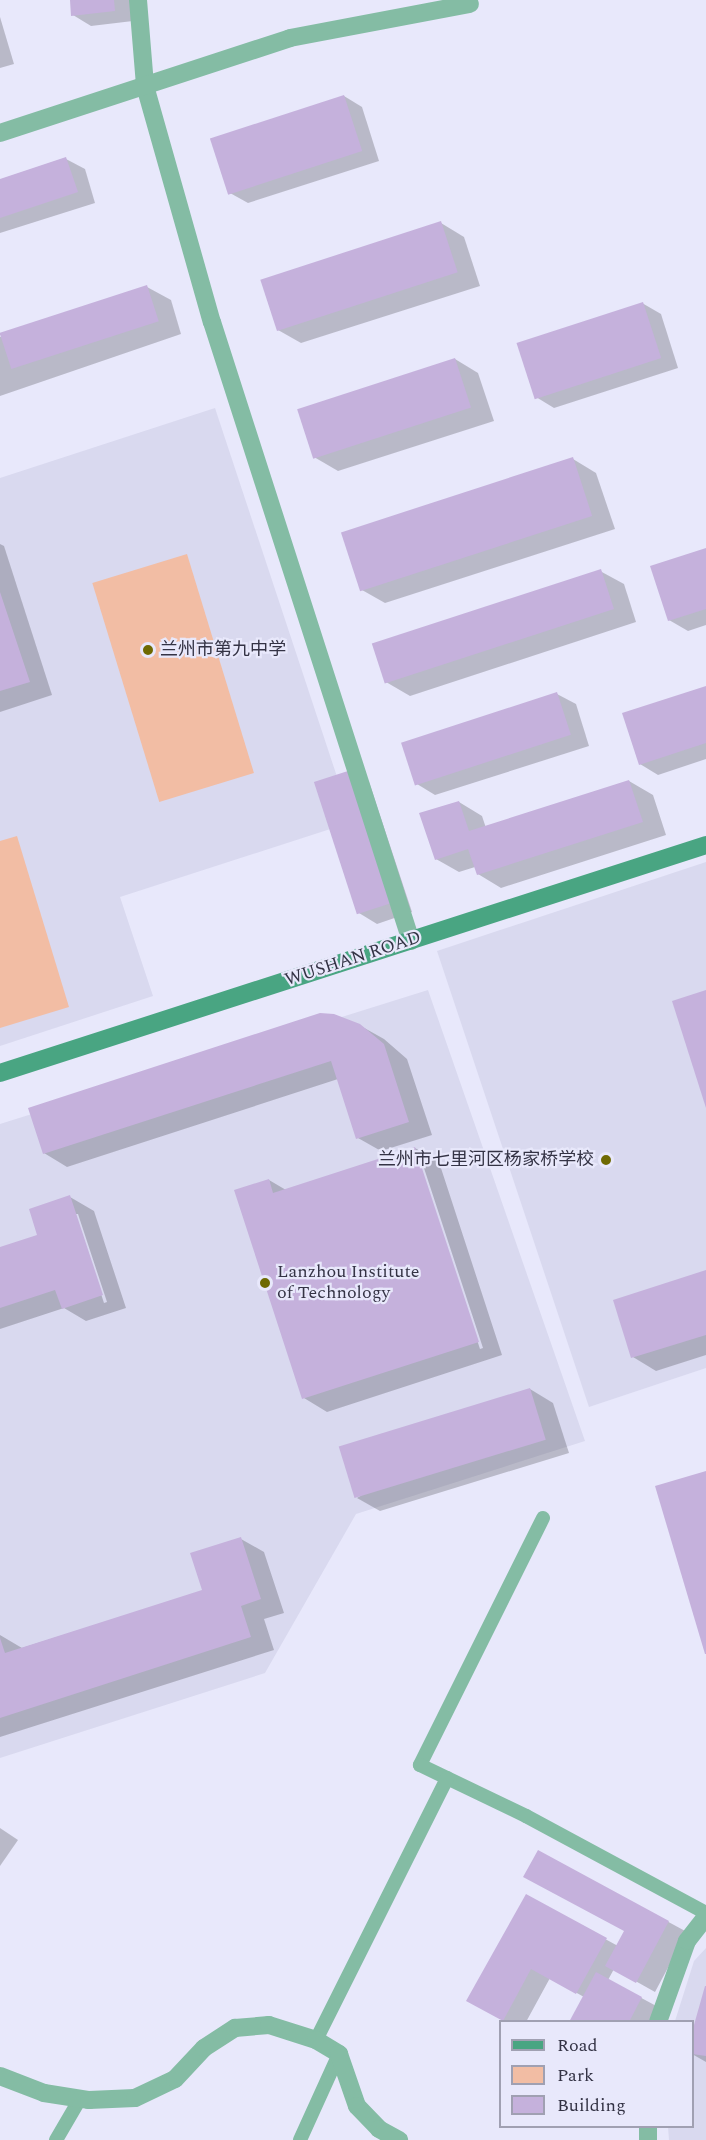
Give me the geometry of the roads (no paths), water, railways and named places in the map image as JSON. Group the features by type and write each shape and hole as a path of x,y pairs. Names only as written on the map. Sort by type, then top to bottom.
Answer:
{"main road":[{"name":"WUSHAN ROAD","path":"0,1073 706,845"}],"street":[{"path":"138,0 145,86 212,322 411,941"},
{"path":"0,133 290,38 470,4"},
{"path":"659,2020 687,1941 706,1915"},
{"path":"0,2076 44,2093 80,2098 135,2098 175,2079 204,2048 235,2028 270,2025 316,2040 339,2054 357,2106 379,2129 399,2140"}],"lane":[{"path":"543,1518 420,1765 526,1816 706,1915"},
{"path":"316,2040 447,1778"},
{"path":"300,2140 339,2054"},
{"path":"56,2140 80,2098"}],"place":[{"name":"兰州市第九中学","path":"148,650"},
{"name":"兰州市七里河区杨家桥学校","path":"606,1160"},
{"name":"Lanzhou Institute of Technology","path":"265,1283"}]}
